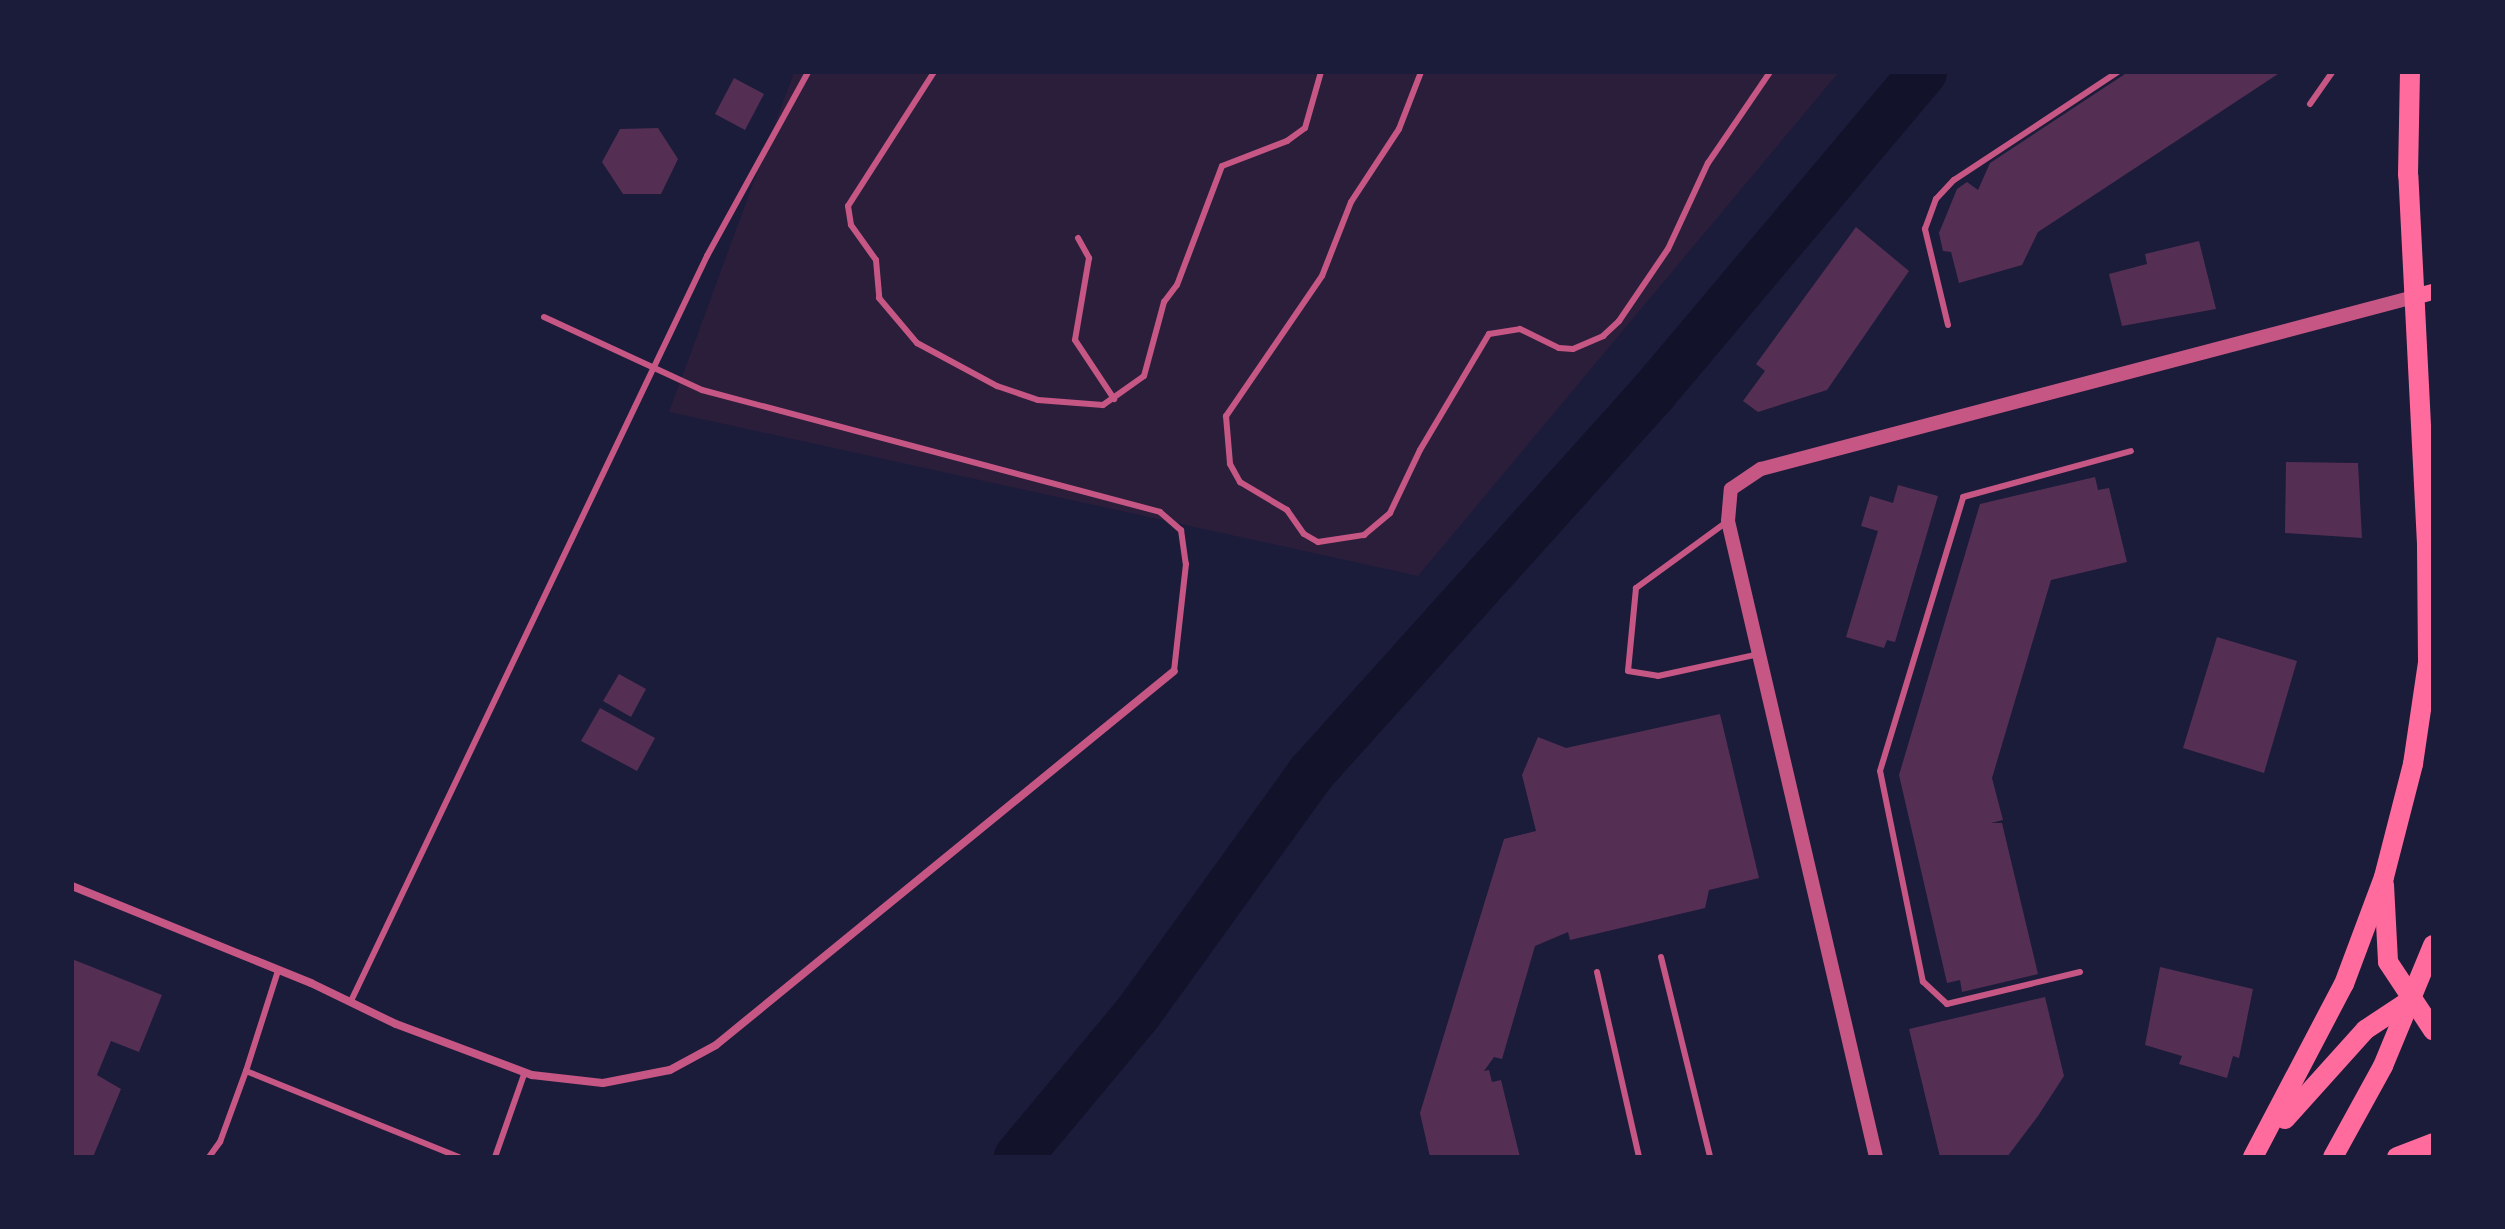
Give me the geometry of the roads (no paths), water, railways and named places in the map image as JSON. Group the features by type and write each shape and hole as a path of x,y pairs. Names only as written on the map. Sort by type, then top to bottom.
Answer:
{"main road":[{"path":"2266,1139 2344,984 2384,877 2413,764 2428,662 2424,295 2408,175 2410,72"},
{"path":"2384,877 2388,962 2433,1030"},
{"path":"2333,1157 2378,1076 2433,945"},
{"path":"2253,1157 2365,1030 2412,999 2433,998"},
{"path":"2397,1157 2433,1143"}],"street":[{"path":"1876,1157 1728,521 1731,489 1761,469 2424,295"},
{"path":"72,886 351,1001 396,1024 525,1072 603,1083 670,1070 716,1045 1174,671"}],"lane":[{"path":"351,1001 656,369 707,256 808,72"},
{"path":"934,72 848,206 851,225 876,260 879,298 917,343 1019,396 1103,405 1137,383 1150,365 1164,302 1177,285 1222,166 1287,141 1305,128 1321,72"},
{"path":"1421,72 1399,129 1351,202 1322,276 1226,416 1230,464 1240,482 1287,510 1304,534 1318,542 1364,535 1390,513 1420,450 1489,334 1520,329 1559,348 1573,349 1603,336 1619,321 1668,249 1708,163 1770,72"},
{"path":"1948,325 1925,229 1936,199 1954,180 2118,72"},
{"path":"2310,104 2332,72"},
{"path":"1078,238 1089,258 1075,340 1114,399"},
{"path":"544,317 702,390 1160,512 1181,530 1186,564 1174,671"},
{"path":"2080,972 1947,1004 1923,982 1880,771 1963,497 2131,451"},
{"path":"1728,521 1636,588 1628,671 1658,676 1759,654"},
{"path":"1661,957 1710,1157"},
{"path":"209,1157 220,1142 278,971"},
{"path":"1597,972 1639,1157"},
{"path":"246,1071 459,1157"},
{"path":"495,1157 525,1072"}],"waterway":[{"path":"1018,1157 1138,1013 1312,772 1653,393 1923,72"}]}
